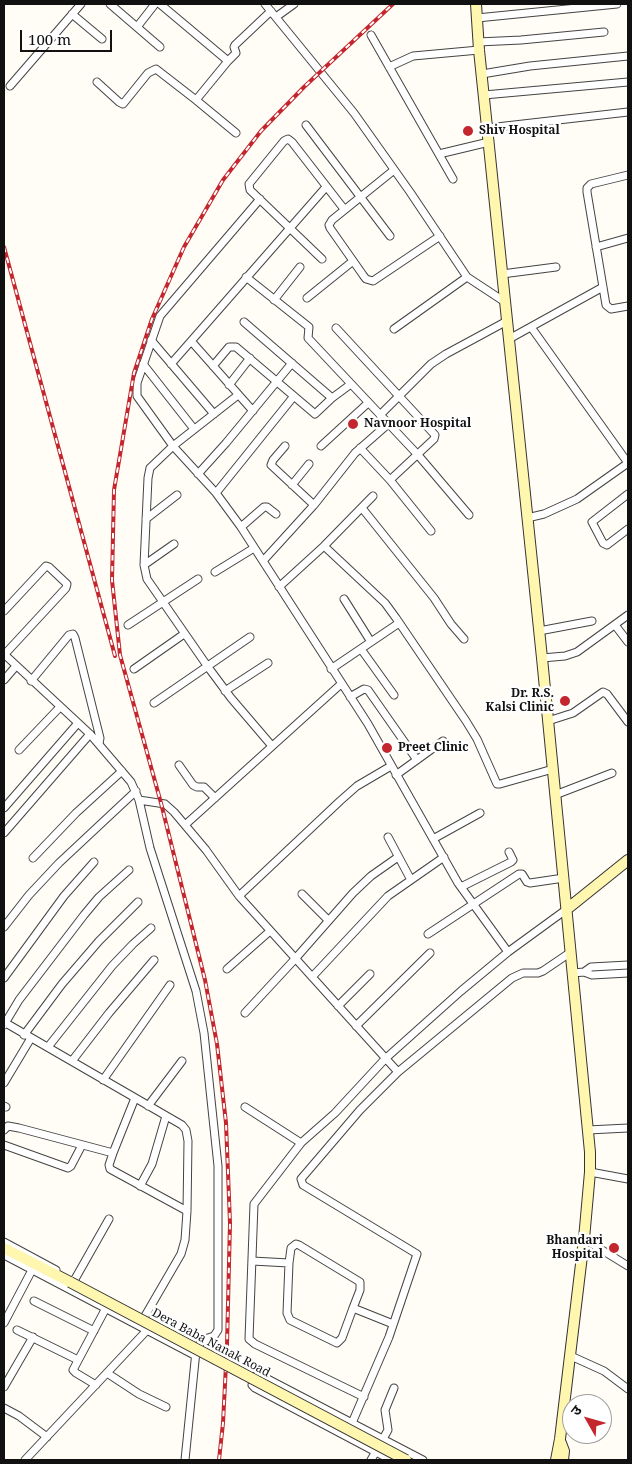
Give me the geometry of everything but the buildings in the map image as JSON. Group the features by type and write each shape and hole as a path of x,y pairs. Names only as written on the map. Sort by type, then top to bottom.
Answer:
{"main road":[{"path":"476,4 588,1130 590,1172 584,1239 556,1460"},
{"path":"567,908 628,860"},
{"name":"Dera Baba Nanak Road","path":"4,1248 406,1460"},
{"path":"560,1439 564,1452 563,1460"}],"street":[{"path":"10,86 81,4"},
{"path":"110,4 160,47"},
{"path":"136,26 155,4"},
{"path":"160,4 228,61"},
{"path":"265,4 354,113 467,278 505,302"},
{"path":"196,100 237,51 234,47 235,44 273,14 294,4"},
{"path":"478,18 617,4"},
{"path":"72,14 102,38"},
{"path":"389,67 413,56 521,40 604,32"},
{"path":"371,36 453,179"},
{"path":"482,74 530,66 628,56"},
{"path":"97,82 123,104 148,73 156,69 236,133"},
{"path":"484,95 628,82"},
{"path":"488,128 628,112"},
{"path":"306,126 390,236"},
{"path":"322,258 260,199 249,187 250,182 284,141 288,139 344,209"},
{"path":"439,154 489,142"},
{"path":"394,170 344,209 329,225 353,261 366,279 373,281 440,236"},
{"path":"628,175 593,183 587,188 606,305 608,309 628,306"},
{"path":"171,364 326,187"},
{"path":"260,199 162,313 137,383 137,396 173,446 216,493 241,527 368,724 462,887 508,952"},
{"path":"596,247 628,238"},
{"path":"307,298 353,261"},
{"path":"274,300 300,267"},
{"path":"502,274 556,267"},
{"path":"246,277 309,327 308,338 418,455 469,515"},
{"path":"394,329 467,278"},
{"path":"509,340 603,287"},
{"path":"380,415 423,371 438,359 507,321"},
{"path":"244,322 332,398"},
{"path":"527,518 544,514 577,499 628,463 531,327"},
{"path":"336,328 435,435 434,439 390,480"},
{"path":"151,340 214,414"},
{"path":"192,342 253,411"},
{"path":"213,366 226,349 231,346 236,347 315,414 351,384"},
{"path":"230,385 250,358"},
{"path":"198,474 226,444 292,363"},
{"path":"143,364 194,429"},
{"path":"238,395 173,446 150,468 144,565 147,578 225,692 272,746"},
{"path":"216,493 294,396"},
{"path":"321,446 368,403"},
{"path":"263,562 314,505 360,448 388,424"},
{"path":"286,446 273,460 271,465 314,505"},
{"path":"360,448 390,480 431,531"},
{"path":"292,486 309,464"},
{"path":"628,494 592,522 603,543 607,545 628,529"},
{"path":"146,519 177,495"},
{"path":"279,587 324,546 373,496"},
{"path":"241,527 264,507 268,507 276,514"},
{"path":"362,508 434,598 451,624 464,639"},
{"path":"144,565 174,544"},
{"path":"324,546 385,603 466,721 477,739 497,784 553,769"},
{"path":"215,572 254,548"},
{"path":"5,606 46,566 68,584 4,654 100,744 136,791 150,848 196,991 204,1033 218,1166 218,1330 214,1336 205,1339 199,1345 196,1356 185,1460"},
{"path":"128,625 198,578"},
{"path":"344,599 371,642"},
{"path":"542,658 576,652 628,617"},
{"path":"539,631 592,621"},
{"path":"331,669 399,623"},
{"path":"615,625 628,642"},
{"path":"31,681 69,635 73,634 76,638 100,744"},
{"path":"134,668 184,634"},
{"path":"154,703 250,637"},
{"path":"361,648 394,695"},
{"path":"225,692 268,662"},
{"path":"4,680 16,666"},
{"path":"186,825 341,684"},
{"path":"350,697 364,689 368,690 417,760"},
{"path":"548,721 582,708 603,692 607,694 628,722"},
{"path":"20,750 60,707"},
{"path":"4,808 78,723"},
{"path":"4,833 90,734"},
{"path":"396,775 443,741"},
{"path":"179,765 193,785 197,788 204,787 215,798"},
{"path":"239,896 340,800 357,786 391,766"},
{"path":"33,858 76,813 122,771"},
{"path":"555,795 612,772"},
{"path":"4,926 59,863 136,791"},
{"path":"139,800 165,804 174,812 206,850 239,896 398,1072"},
{"path":"433,839 480,814"},
{"path":"388,837 411,880"},
{"path":"462,887 511,862 513,860 508,852"},
{"path":"245,1013 295,959 339,907 371,876 398,857"},
{"path":"312,977 388,896 444,858"},
{"path":"4,978 64,896 94,862"},
{"path":"129,870 84,915 19,1000 4,1023 182,1125 186,1130 188,1135 187,1211 181,1254 145,1316"},
{"path":"428,934 520,874 530,883 564,878"},
{"path":"302,894 328,920"},
{"path":"4,1083 28,1036 62,984 93,948 138,902"},
{"path":"364,1397 255,1344 249,1339 254,1204 301,1143 335,1113 386,1059 461,991 508,952 567,908"},
{"path":"48,1047 112,966 151,928"},
{"path":"227,969 270,931"},
{"path":"352,1423 394,1324 417,1254 303,1186 301,1182 302,1177 360,1110 398,1072 512,978 523,973 543,971 571,952"},
{"path":"356,1026 430,953"},
{"path":"72,1061 154,960"},
{"path":"584,972 591,967 628,965"},
{"path":"573,972 584,972 592,975 628,973"},
{"path":"338,1006 370,974"},
{"path":"103,1080 170,984"},
{"path":"148,1106 182,1061"},
{"path":"135,1098 113,1153 109,1165 110,1169 187,1211"},
{"path":"244,1108 301,1143"},
{"path":"140,1186 152,1164 166,1116"},
{"path":"4,1130 8,1126 20,1128 113,1153"},
{"path":"588,1130 628,1128"},
{"path":"4,1145 68,1168 71,1166 82,1145"},
{"path":"590,1172 628,1179"},
{"path":"75,1279 109,1219"},
{"path":"584,1239 628,1266"},
{"path":"4,1242 199,1345"},
{"path":"296,1244 299,1245 358,1280 360,1286 353,1308 340,1341 337,1344 290,1320 286,1313 291,1248 296,1244"},
{"path":"4,1256 196,1356"},
{"path":"252,1261 289,1263"},
{"path":"4,1323 32,1270"},
{"path":"34,1301 94,1332"},
{"path":"96,1385 74,1371 74,1368 106,1308"},
{"path":"353,1308 394,1324"},
{"path":"26,1460 155,1322"},
{"path":"17,1330 78,1360"},
{"path":"4,1387 33,1338"},
{"path":"572,1357 604,1371 628,1389"},
{"path":"107,1373 139,1394 166,1407"},
{"path":"391,1460 255,1388 252,1385 255,1376 260,1375 423,1460"},
{"path":"372,1460 388,1430 385,1410 394,1388"},
{"path":"4,1408 19,1416 47,1437"}],"railway":[{"path":"219,1460 227,1345 230,1223 226,1123 217,1044 205,980 161,803 120,655 112,580 114,490 134,373 152,319 184,247 223,180 261,131 304,87 393,4"},
{"path":"4,247 115,656"}],"place":[{"name":"Shiv Hospital","path":"468,131"},
{"name":"Navnoor Hospital","path":"353,424"},
{"name":"Dr. R.S. Kalsi Clinic","path":"565,701"},
{"name":"Preet Clinic","path":"387,748"},
{"name":"Bhandari Hospital","path":"614,1248"}]}
